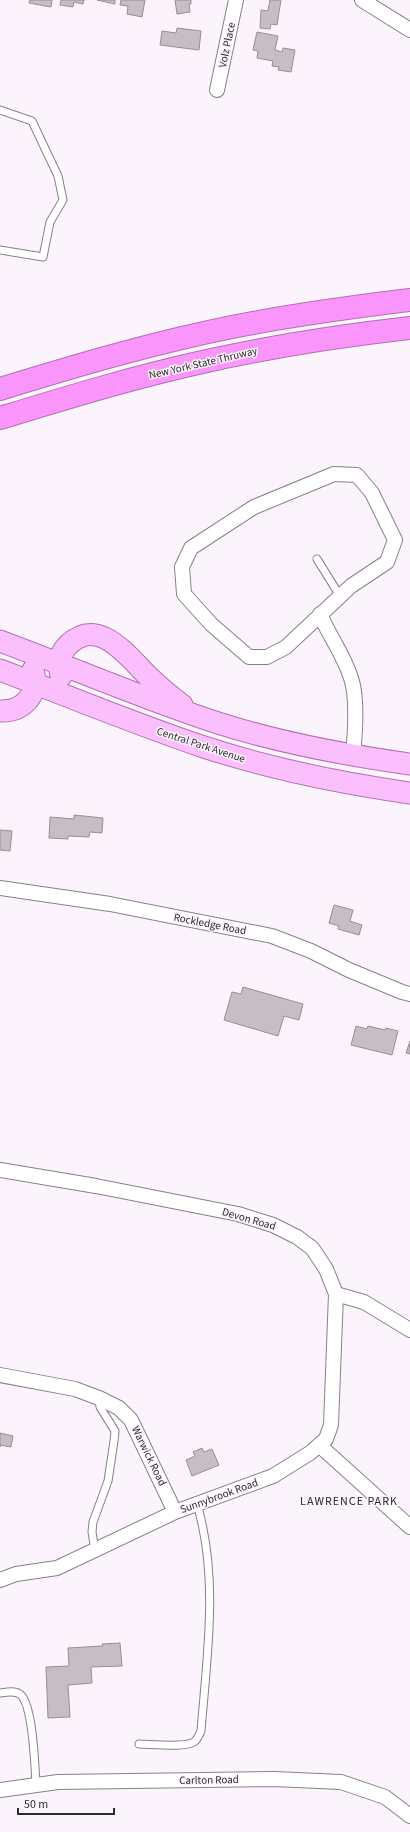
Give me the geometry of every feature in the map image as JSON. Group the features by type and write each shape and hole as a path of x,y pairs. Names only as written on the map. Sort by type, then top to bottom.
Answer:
{"highway":[{"path":"0,389 145,347 236,326 329,310 410,300"},
{"name":"New York State Thruway","path":"0,418 108,386 214,360 320,340 410,328"},
{"path":"0,384 55,372"}],"main road":[{"path":"69,697 62,680 59,663 60,657 66,647 78,638 91,634 105,637 118,646 160,688 193,714"},
{"path":"0,641 193,714 278,740 353,756 410,764"},
{"path":"0,711 12,710 29,700 35,683 31,664 27,656 20,648"},
{"name":"Central Park Avenue","path":"0,670 160,732 249,760 318,777 410,793"}],"street":[{"name":"Volz Place","path":"217,90 236,0"},
{"path":"362,0 410,30"},
{"path":"334,474 357,475 372,493 394,540 387,562 351,586 340,596 286,646 267,657 249,657 211,624 184,594 182,567 191,548 254,507 334,474"},
{"path":"320,614 343,657 352,680 356,717 353,756"},
{"name":"Rockledge Road","path":"0,888 110,904 272,936 311,950 349,970 410,994"},
{"name":"Devon Road","path":"0,1170 96,1186 223,1211 273,1225 297,1236 312,1248 326,1269 336,1294 331,1425 326,1439 319,1445"},
{"path":"336,1294 364,1302 410,1330"},
{"name":"Warwick Road","path":"0,1375 75,1389 99,1398 119,1408 131,1420 175,1512"},
{"path":"319,1445 410,1527"},
{"name":"Sunnybrook Road","path":"0,1580 16,1574 57,1568 175,1512 272,1476 310,1453 319,1445"},
{"name":"Carlton Road","path":"0,1790 58,1782 274,1779 341,1782 385,1797 410,1816"}],"lane":[{"path":"0,110 32,122 58,176 63,200 50,222 43,257 0,250"},
{"path":"317,559 340,596"},
{"path":"95,1551 92,1532 108,1481 115,1431 100,1407 99,1398"},
{"path":"138,1744 181,1745 193,1742 197,1738 200,1731 209,1630 210,1577 205,1529 197,1504"},
{"path":"0,1693 16,1692 22,1696 30,1716 36,1784"}],"building":[{"path":"30,0 52,0 51,7 29,3"},
{"path":"61,0 84,0 83,4 74,2 73,7 60,5"},
{"path":"97,0 115,0 115,4"},
{"path":"121,0 145,0 142,17 127,14 128,6 120,5"},
{"path":"175,0 191,0 191,4 189,4 190,12 177,14"},
{"path":"270,0 281,0 277,25 271,24 270,29 260,28 261,10 268,11"},
{"path":"177,28 201,31 199,50 160,45 162,31 176,33"},
{"path":"257,32 278,36 275,50 282,52 283,48 295,50 291,72 278,70 279,67 272,66 273,61 257,58 258,51 253,50"},
{"path":"74,815 103,818 102,833 90,832 89,837 68,836 68,839 49,838 50,817 74,819"},
{"path":"0,830 12,831 10,851 0,850"},
{"path":"334,905 353,910 350,921 362,925 359,935 338,929 339,926 329,923"},
{"path":"243,987 303,1004 299,1020 284,1016 278,1036 224,1020 232,992 241,994"},
{"path":"356,1026 367,1029 368,1026 398,1031 392,1055 351,1045"},
{"path":"410,1041 410,1054 406,1053"},
{"path":"0,1433 13,1436 11,1447 0,1445"},
{"path":"202,1448 204,1452 212,1449 219,1465 192,1476 186,1460 195,1456 193,1452"},
{"path":"120,1643 122,1666 91,1667 92,1683 68,1685 70,1717 48,1718 46,1667 69,1666 68,1648 103,1646 102,1644"}],"district":[{"name":"LAWRENCE PARK","path":"349,1501"}]}
